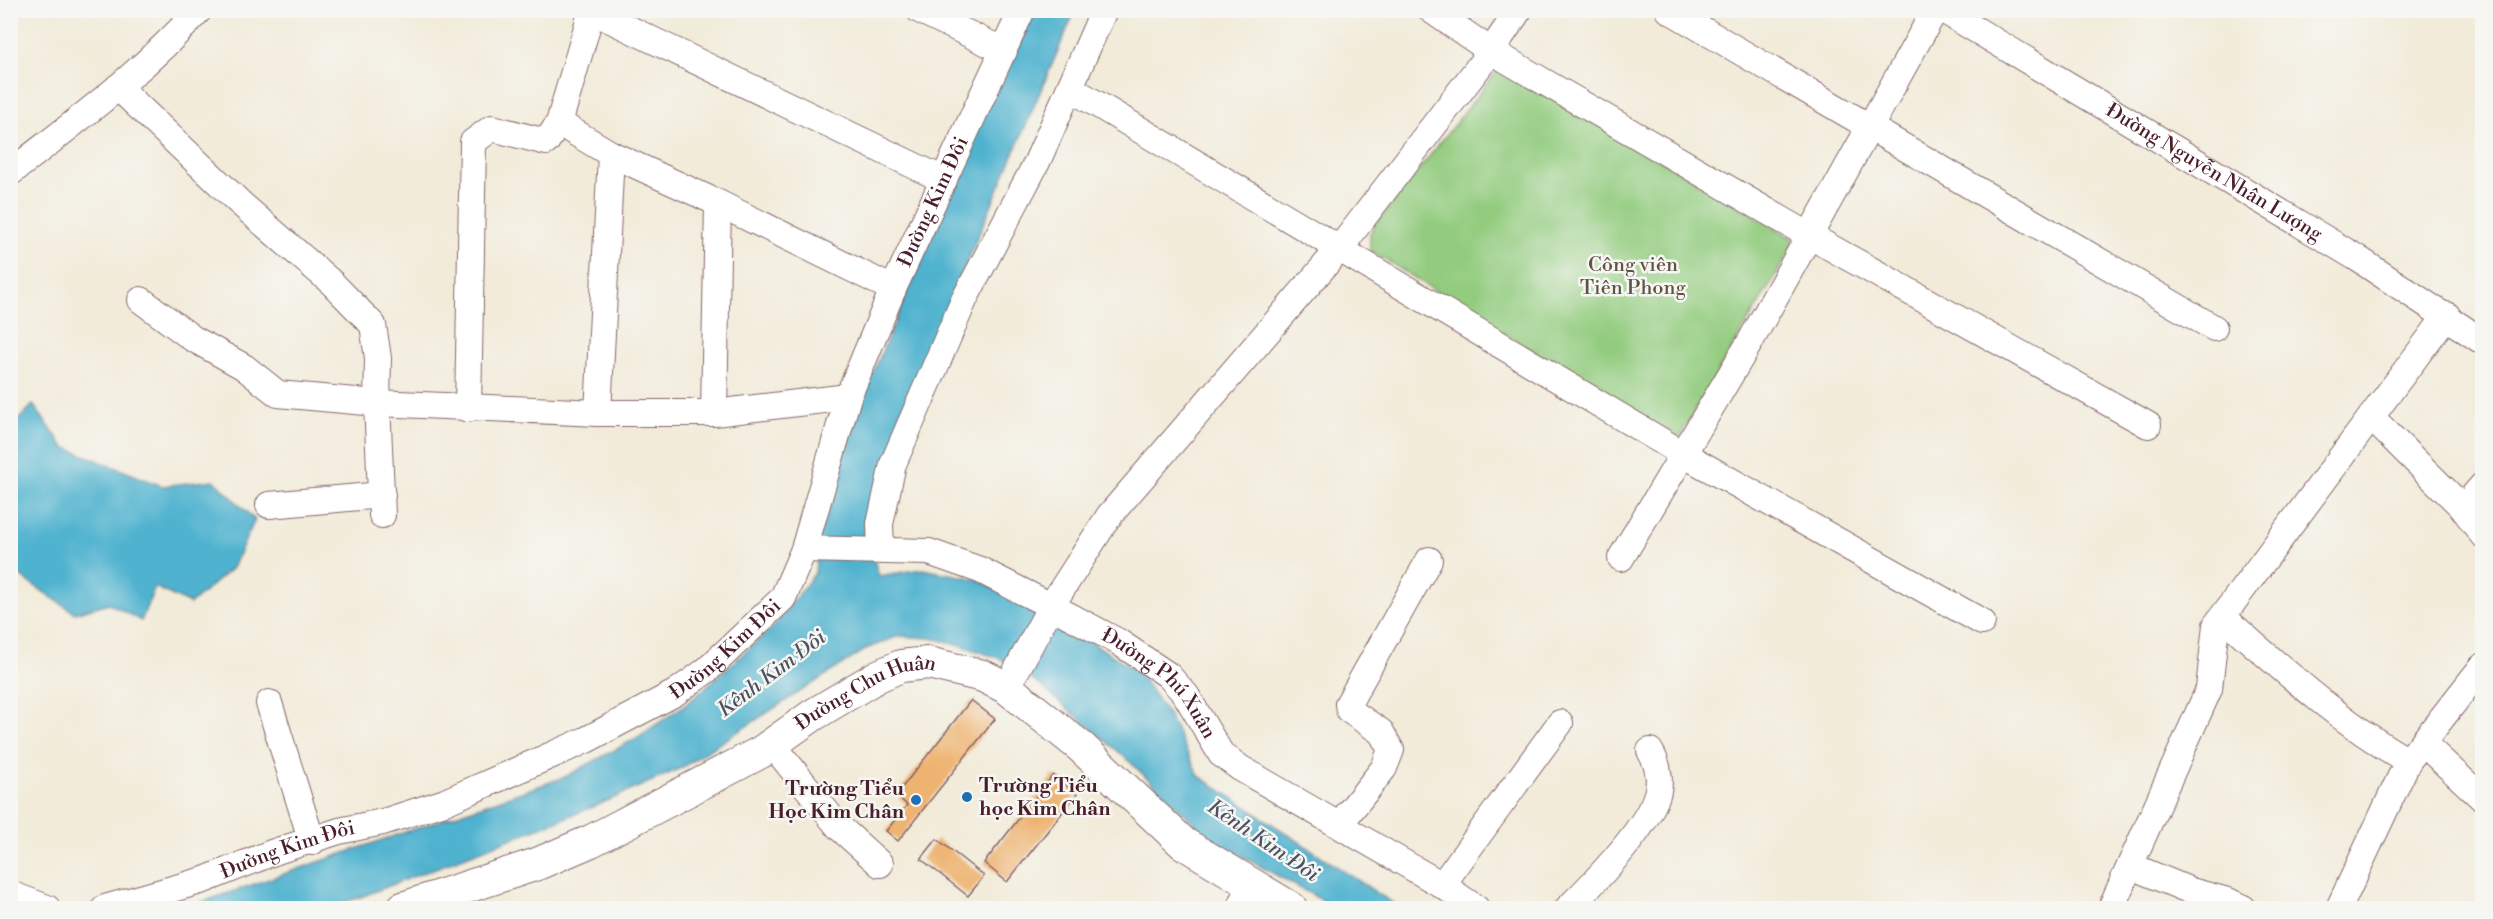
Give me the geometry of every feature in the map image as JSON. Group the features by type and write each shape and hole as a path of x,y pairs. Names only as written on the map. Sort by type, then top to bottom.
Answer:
{"main road":[{"name":"Đường Chu Huân","path":"403,909 537,864 591,841 772,744 855,688 901,666 928,663 983,676 1007,688 1081,747 1183,843 1246,897 1291,909"}],"street":[{"path":"10,173 118,87 171,41 199,10"},
{"path":"919,10 1004,51"},
{"name":"Đường Kim Đôi","path":"105,909 204,880 274,852 312,842 339,831 383,822 445,802 586,740 675,693 708,670 783,598 811,550 848,398 893,289 1022,10"},
{"path":"881,550 880,524 893,464 965,298 1037,162 1104,10"},
{"path":"1431,10 1491,51 1810,236 2148,425"},
{"path":"1007,688 1051,606 1109,516 1340,248 1491,51 1519,10"},
{"path":"1669,10 2214,328"},
{"path":"1621,558 1810,236 1935,10"},
{"name":"Đường Nguyễn Nhân Lượng","path":"1943,10 2357,258 2447,315 2478,329"},
{"path":"468,408 473,142 492,128 546,142 560,123 592,11 944,180"},
{"path":"118,87 240,203 332,283 373,325 378,358 377,403 382,505 269,505"},
{"path":"1070,88 1683,454 1982,622"},
{"path":"560,123 611,154 718,203 893,289"},
{"path":"598,413 611,154"},
{"path":"714,413 718,203"},
{"path":"141,300 192,338 244,367 278,393 377,403 598,413 714,413 848,398"},
{"path":"2111,909 2209,689 2216,625 2447,315"},
{"path":"2371,417 2463,508 2482,534"},
{"path":"2463,508 2482,486"},
{"name":"Đường Phú Xuân","path":"811,550 928,552 980,570 1116,641 1168,675 1186,695 1221,754 1240,768 1443,885 1476,909"},
{"path":"1340,824 1384,768 1391,750 1381,732 1349,710 1348,704 1429,560"},
{"path":"2223,617 2325,705 2374,742 2416,753 2482,798"},
{"path":"2339,909 2416,753 2482,667"},
{"path":"269,703 312,842"},
{"path":"1443,885 1560,723"},
{"path":"772,744 838,826 880,864"},
{"path":"1568,909 1638,828 1655,800 1659,784 1658,770 1650,751"},
{"path":"2131,866 2191,891 2228,901 2243,909"},
{"path":"10,894 47,909"}],"green space":[{"name":"Công viên Tiên Phong","path":"1501,66 1792,238 1793,246 1680,436 1670,436 1370,250 1370,233 1375,225"}],"water":[{"name":"Kênh Kim Đôi","path":"1028,11 1075,11 907,401 868,540 879,576 922,569 977,579 1070,628 1138,672 1169,716 1199,776 1400,908 1336,908 1211,839 1127,759 1041,686 1001,659 954,643 930,638 899,636 868,648 681,768 598,805 358,898 328,908 185,908 565,777 635,739 689,702 775,625 815,573 819,528 858,408"},
{"path":"33,405 64,447 162,486 214,480 255,520 232,568 190,604 155,587 141,621 109,603 75,613 14,572 10,565 11,424 15,423"}],"building":[{"name":"Trường Tiểu Học Kim Chân","path":"971,700 995,719 898,841 886,831 907,805 896,795"},
{"path":"1053,775 1077,794 1007,882 984,863"},
{"path":"937,839 984,876 968,896 921,859"}],"place":[{"name":"Trường Tiểu học Kim Chân","path":"967,797"},
{"name":"Trường Tiểu Học Kim Chân","path":"916,800"}]}
